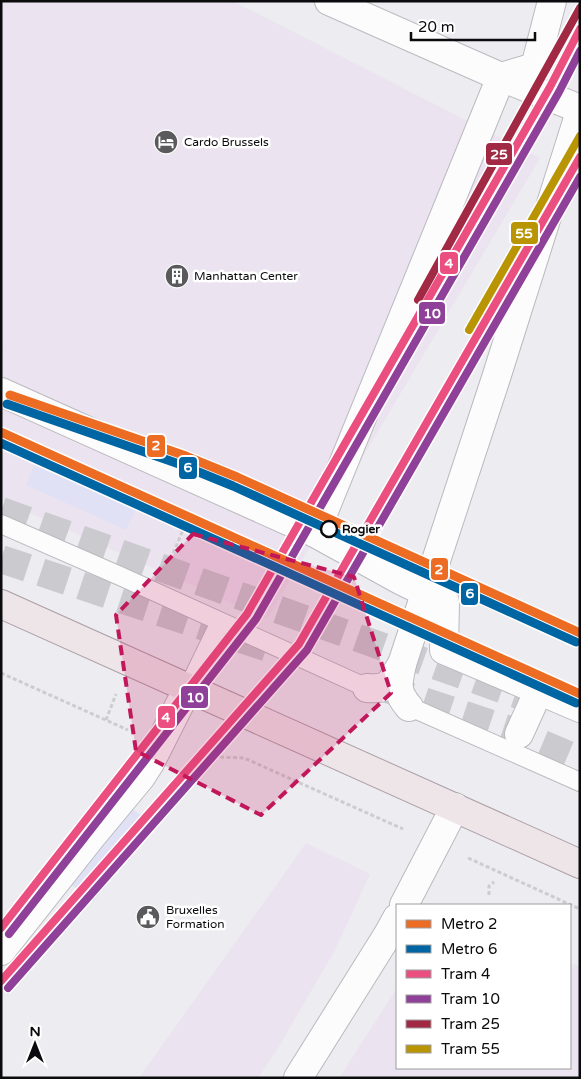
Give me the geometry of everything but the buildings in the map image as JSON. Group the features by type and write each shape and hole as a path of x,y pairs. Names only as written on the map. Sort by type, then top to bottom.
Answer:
{"main road":[{"path":"1,604 580,864"}],"street":[{"path":"329,1 501,77 580,108"},
{"path":"501,77 535,67 552,1"},
{"path":"315,533 501,77"},
{"path":"409,707 402,699 398,687 402,664 496,378 580,112"},
{"path":"1,392 315,533 445,602 444,650 580,708"},
{"path":"367,688 380,689 390,684 402,664"},
{"path":"1,951 141,777 188,688"},
{"path":"519,734 539,690"},
{"path":"405,904 455,807"},
{"path":"298,1078 396,920"}],"lane":[{"path":"1,524 580,782"},
{"path":"188,688 220,622"}],"path":[{"path":"166,571 203,483"},
{"path":"1,673 189,756 244,758 569,904"},
{"path":"489,895 489,886 494,882"}],"highlighted area":[{"path":"193,534 354,577 391,693 261,815 136,751 116,615"}],"shaded area":[{"name":"Manhattan Center","path":"1,1 233,1 540,158 267,619 1,500"},
{"path":"35,462 137,508 126,530 26,485"},
{"path":"130,807 153,825 93,902 70,884"},
{"path":"306,843 370,874 335,950 278,1048 258,1078 139,1078"},
{"path":"571,963 580,967 580,1078 339,1078 396,990 396,1069 571,1069"}],"tunnel":[{"path":"1,511 527,698"},
{"path":"1,559 268,648"},
{"path":"384,688 507,729 580,760"}],"metro line":[{"name":"2","path":"10,395 183,455 237,477 580,633"},
{"name":"6","path":"7,404 179,464 233,486 576,642"},
{"name":"2","path":"1,432 580,694"},
{"name":"6","path":"1,443 576,703"}],"tram line":[{"name":"25","path":"418,300 580,8"},
{"name":"4","path":"1,928 247,614 550,87 580,29"},
{"name":"10","path":"9,934 256,619 559,92 580,51"},
{"name":"55","path":"469,330 580,136"},
{"name":"4","path":"1,981 299,644 580,157"},
{"name":"10","path":"8,988 307,650 580,177"}],"place":[{"name":"Cardo Brussels","path":"166,142"},
{"name":"Manhattan Center","path":"177,276"},
{"name":"Rogier","path":"329,529"},
{"name":"Bruxelles Formation","path":"148,917"}]}
